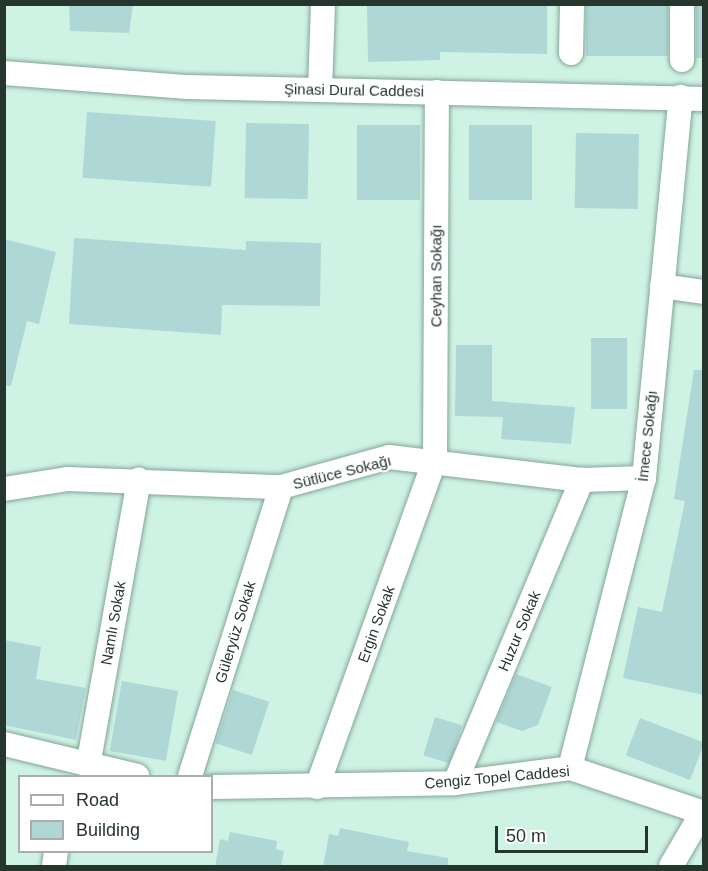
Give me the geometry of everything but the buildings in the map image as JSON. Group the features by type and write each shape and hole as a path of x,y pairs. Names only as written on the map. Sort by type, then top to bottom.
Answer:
{"street":[{"path":"320,90 323,4"},
{"path":"571,53 572,4"},
{"path":"682,4 682,60"},
{"name":"Şinasi Dural Caddesi","path":"4,73 187,87 692,98"},
{"name":"Ceyhan Sokağı","path":"435,460 437,92"},
{"name":"İmece Sokağı","path":"570,768 644,478 662,286 692,98"},
{"path":"662,286 704,292"},
{"name":"Sütlüce Sokağı","path":"4,489 68,479 281,487 389,457 435,460 582,480 644,478"},
{"name":"Ergin Sokak","path":"317,787 435,460"},
{"name":"Namlı Sokak","path":"73,768 139,480"},
{"name":"Huzur Sokak","path":"455,783 582,480"},
{"name":"Güleryüz Sokak","path":"191,775 281,487"},
{"path":"4,744 73,768 123,775"},
{"name":"Cengiz Topel Caddesi","path":"213,787 455,783 570,768 703,813"},
{"path":"671,867 703,813"}]}
